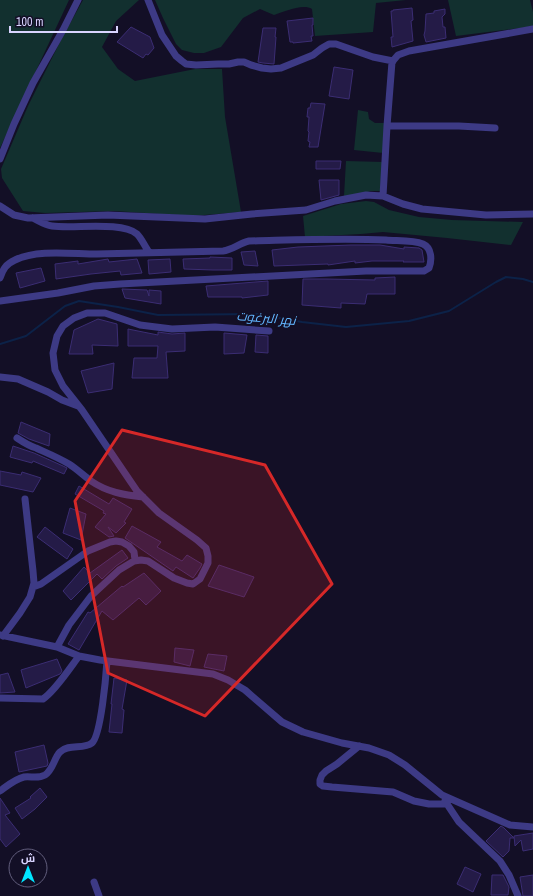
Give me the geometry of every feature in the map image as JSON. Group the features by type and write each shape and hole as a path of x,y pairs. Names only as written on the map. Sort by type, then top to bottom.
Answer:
{"street":[{"path":"0,159 33,83 78,0"},
{"path":"148,0 162,35 176,56 186,64 229,64 244,62 251,66 262,68 281,68 313,55 329,44 336,44 373,57 393,61"},
{"path":"383,196 386,126 392,62 398,55 409,51 533,30"},
{"path":"386,126 459,126 495,128"},
{"path":"0,206 14,214 28,218 108,214 205,220 252,214 306,210 335,201 366,195 383,196 403,204 422,209 486,215 533,214"},
{"path":"33,218 52,226 124,228 136,233 149,252"},
{"path":"0,278 7,264 16,259 32,255 46,253 96,254 226,250 249,241 362,239 418,242 427,247 431,258 429,268 424,271 358,272 120,284 94,286 58,293 0,301"},
{"path":"0,259 7,264"},
{"path":"58,648 69,625 91,596 119,570 135,560 148,561 174,578 193,584 200,579 208,563 206,548 159,513 137,491 63,386 55,370 53,353 57,336 63,326 74,318 87,312 105,313 140,325 172,329 215,327 269,331"},
{"path":"0,377 18,379 79,407"},
{"path":"17,438 34,448 69,464 92,481 111,492 143,497"},
{"path":"25,499 34,583 30,597 20,613 1,636 58,648 79,656 107,661 213,674 228,680 245,690 282,722 314,736 369,748 389,755 410,769 442,796 510,825 533,827"},
{"path":"33,587 41,584 88,551 110,542 122,542 129,546 134,552 135,560"},
{"path":"0,698 43,699 47,697 79,656"},
{"path":"0,791 24,777 39,777 46,774 60,752 64,749 73,746 88,745 94,742 102,708 107,661"},
{"path":"359,746 326,772 322,776 320,784 323,786 332,787 394,792 414,801 429,804 447,804"},
{"path":"442,796 459,822 500,861 510,875 518,896"},
{"path":"94,882 99,896"}],"highlighted area":[{"path":"122,430 265,465 332,584 205,716 108,673 75,501"}],"green space":[{"path":"0,0 69,0 0,148"},
{"path":"83,0 139,0 116,21 102,47 118,69 135,81 195,69 222,69 225,117 241,212 192,216 114,211 45,213 23,211 2,178 1,169 28,106"},
{"path":"155,0 406,0 376,3 373,32 315,36 312,9 308,7 298,7 274,15 260,9 243,18 221,47 204,53 194,53 182,50 176,44"},
{"path":"448,0 530,0 533,12 533,26 456,36"},
{"path":"358,110 368,112 369,119 375,123 385,123 383,153 354,150"},
{"path":"346,161 383,162 380,191 370,191 366,193 344,196"},
{"path":"366,201 374,202 389,210 419,217 452,220 523,222 511,245 383,232 305,237 303,216 341,204"}],"building":[{"path":"412,8 413,20 411,21 413,41 392,47 391,37 393,37 391,11"},
{"path":"445,9 445,14 442,17 446,38 426,42 424,35 426,14"},
{"path":"313,18 313,36 311,36 312,41 290,42 287,21"},
{"path":"131,27 150,37 154,48 143,58 117,42"},
{"path":"263,28 276,28 274,64 258,62"},
{"path":"334,67 353,70 349,99 329,96"},
{"path":"311,103 325,104 318,147 309,147 310,142 308,141 309,117 307,117 308,108 310,108"},
{"path":"316,161 341,161 340,169 316,169"},
{"path":"319,180 339,180 339,195 321,200"},
{"path":"380,245 404,249 404,247 419,248 422,250 424,262 372,261 355,263 355,261 328,265 274,266 272,250 298,247"},
{"path":"255,251 258,266 244,265 241,252"},
{"path":"210,257 232,258 232,270 184,269 183,259"},
{"path":"108,259 109,262 137,259 142,273 121,275 120,271 56,279 55,264 78,261 78,264"},
{"path":"170,259 171,272 149,274 148,260"},
{"path":"41,268 45,281 20,288 16,273"},
{"path":"395,277 395,294 367,294 365,304 341,303 341,308 302,305 303,279 375,280 375,278"},
{"path":"268,281 268,295 242,298 208,297 206,286"},
{"path":"122,289 147,290 149,296 149,290 161,291 161,304 125,298"},
{"path":"98,319 117,324 118,346 92,345 93,354 69,354 74,330"},
{"path":"128,329 158,335 158,332 172,334 185,333 185,351 166,352 168,378 132,378 134,358 157,358 158,346 128,346"},
{"path":"224,333 247,335 244,353 224,354"},
{"path":"256,335 268,336 268,353 255,352"},
{"path":"114,363 112,389 88,393 81,371"},
{"path":"21,422 50,434 49,446 29,439 18,433"},
{"path":"13,446 34,453 67,468 64,474 33,461 32,463 10,457"},
{"path":"0,471 21,475 22,472 41,478 33,492 0,485"},
{"path":"79,486 109,504 113,498 132,509 124,522 126,523 116,533 108,527 114,536 109,537 95,527 106,514 103,513 104,511 75,494"},
{"path":"70,508 86,514 81,540 63,533"},
{"path":"132,526 161,542 157,547 182,561 187,555 202,564 193,578 176,567 173,571 125,538"},
{"path":"45,527 73,549 67,559 37,537"},
{"path":"122,550 128,558 116,566 102,579 97,574 71,600 63,591 84,567 90,573"},
{"path":"219,565 254,577 244,597 208,586"},
{"path":"144,573 161,591 146,605 139,598 113,620 102,611 79,650 68,644 88,612 90,613 122,586 123,587"},
{"path":"175,648 194,650 190,666 174,662"},
{"path":"208,654 227,656 224,671 204,667"},
{"path":"57,659 62,671 60,674 26,688 21,670"},
{"path":"8,673 15,692 0,693 0,675"},
{"path":"114,678 127,680 122,709 124,710 122,733 109,732"},
{"path":"44,745 48,763 47,766 19,772 15,752"},
{"path":"40,788 47,797 22,819 15,808 31,798 30,797"},
{"path":"0,798 10,813 5,815 20,834 6,847 0,839"},
{"path":"501,826 514,838 510,838 509,851 503,857 486,841"},
{"path":"533,833 533,849 523,851 521,840 515,846 514,836"},
{"path":"465,867 481,874 473,892 457,884"},
{"path":"492,875 503,875 509,887 508,895 491,895"},
{"path":"533,875 533,896 523,896 520,877"}],"waterway":[{"name":"نهر البرغوت","path":"0,344 26,336 65,306 79,301 158,315 257,314 302,322 346,327 409,321 449,311 506,277 533,282"}]}
